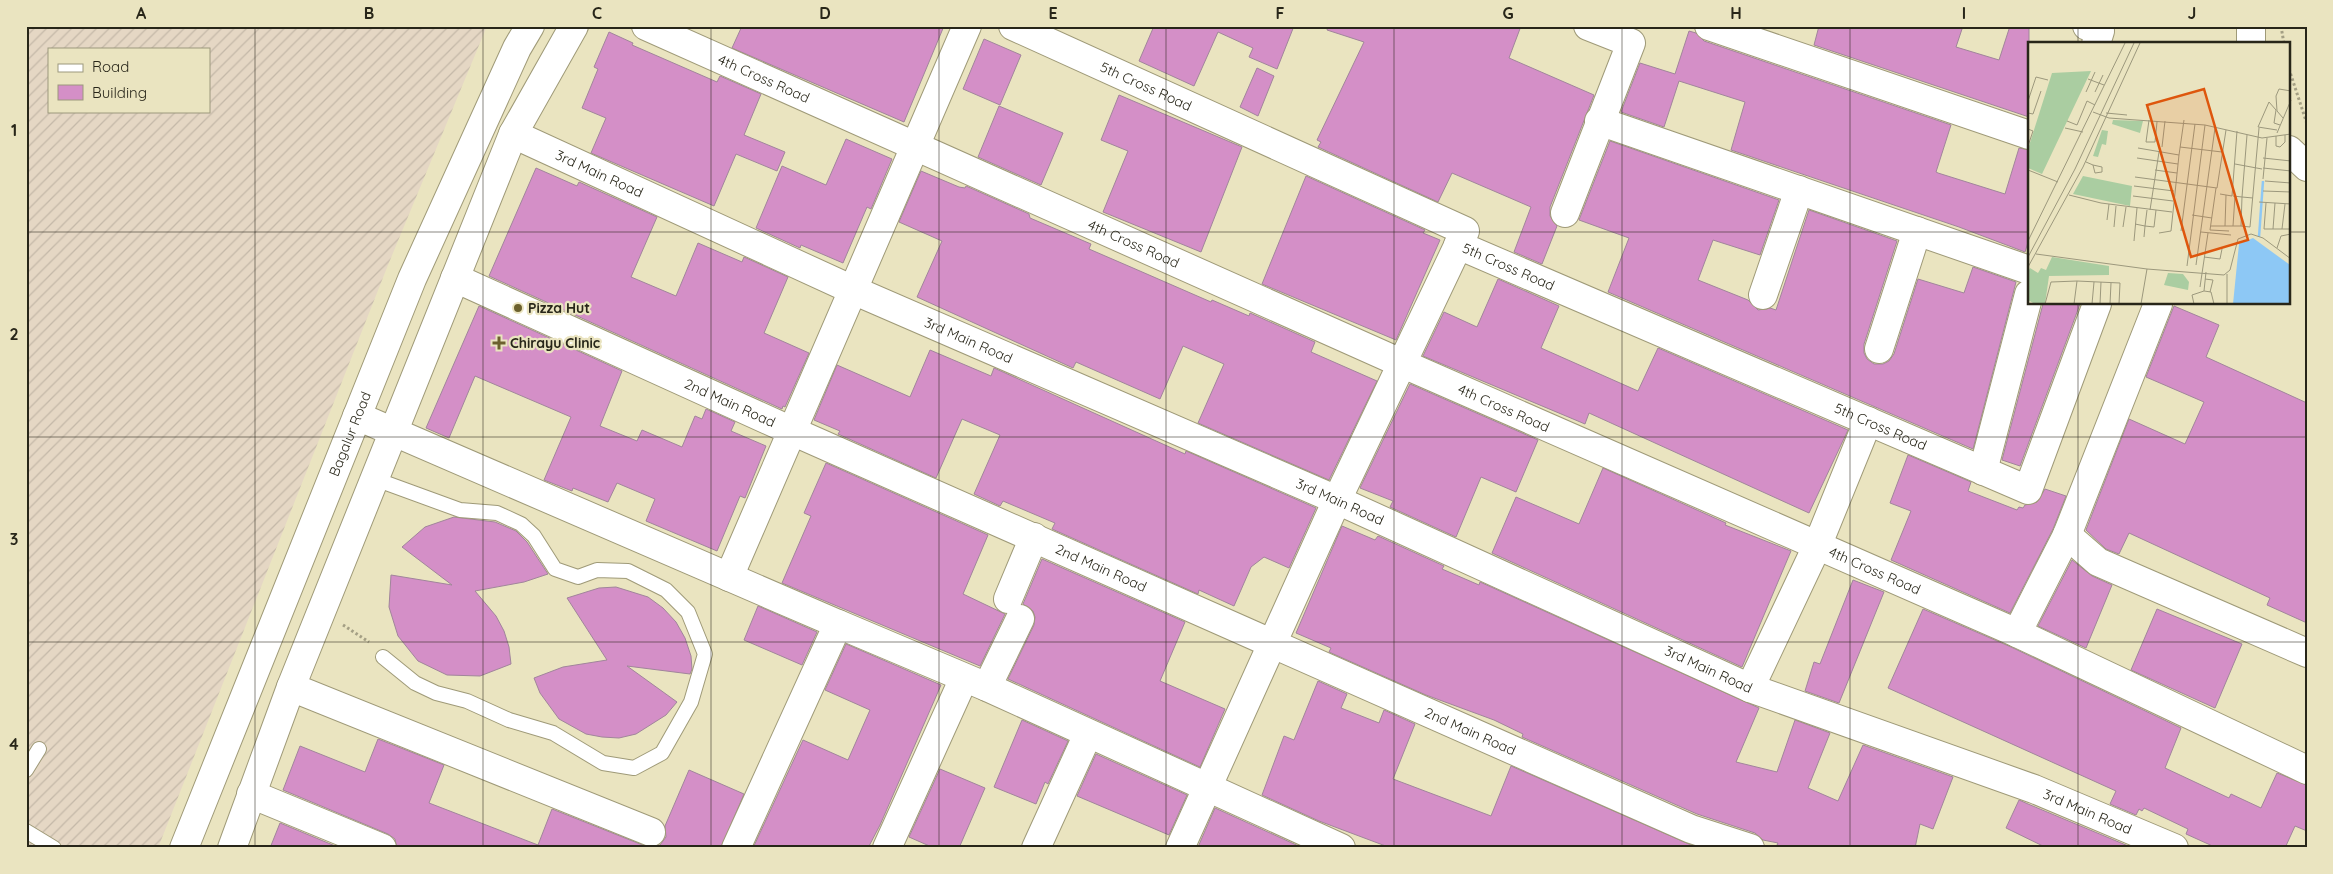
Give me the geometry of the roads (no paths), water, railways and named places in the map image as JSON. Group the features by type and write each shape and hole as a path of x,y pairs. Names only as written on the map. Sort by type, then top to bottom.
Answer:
{"street":[{"name":"Bagalur Road","path":"184,848 412,279 517,48 530,26"},
{"path":"232,848 291,687 513,134 574,26"},
{"name":"4th Cross Road","path":"646,26 1401,363 1818,544 2017,633 2307,770"},
{"path":"729,577 967,26"},
{"name":"5th Cross Road","path":"1013,26 1464,231 1458,245 2028,490 2096,305"},
{"path":"1565,213 1634,34 1588,26"},
{"path":"1710,26 2028,135"},
{"path":"2251,42 2252,26"},
{"path":"1599,121 2028,270"},
{"name":"3rd Main Road","path":"513,134 853,290 1337,500 1750,688 2034,789 2174,848"},
{"path":"2290,151 2307,167"},
{"path":"1763,295 1799,190"},
{"path":"1879,349 1917,231"},
{"path":"1180,848 1337,500 1458,245"},
{"name":"2nd Main Road","path":"455,278 792,432 1034,537 1691,829 1750,848"},
{"path":"1983,471 2028,298"},
{"path":"2017,633 2067,535 2158,305"},
{"path":"356,416 976,682 1335,846"},
{"path":"1750,688 1818,544 1868,421"},
{"path":"2067,535 2098,562 2307,653"},
{"path":"887,848 1014,609 1034,537"},
{"path":"736,848 838,624"},
{"path":"291,687 651,832"},
{"path":"1036,848 1088,734"},
{"path":"251,794 382,848"}],"lane":[{"path":"375,479 460,510 497,513 521,524 534,536 555,569 578,577 597,570 628,572 666,590 688,612 705,654 691,702 662,754 634,768 603,763 552,733 509,720 467,701 436,693 415,684 384,657"},
{"path":"26,770 39,749"},
{"path":"26,831 54,848"}],"place":[{"name":"Pizza Hut","path":"518,308"},
{"name":"Chirayu Clinic","path":"499,343"}]}
